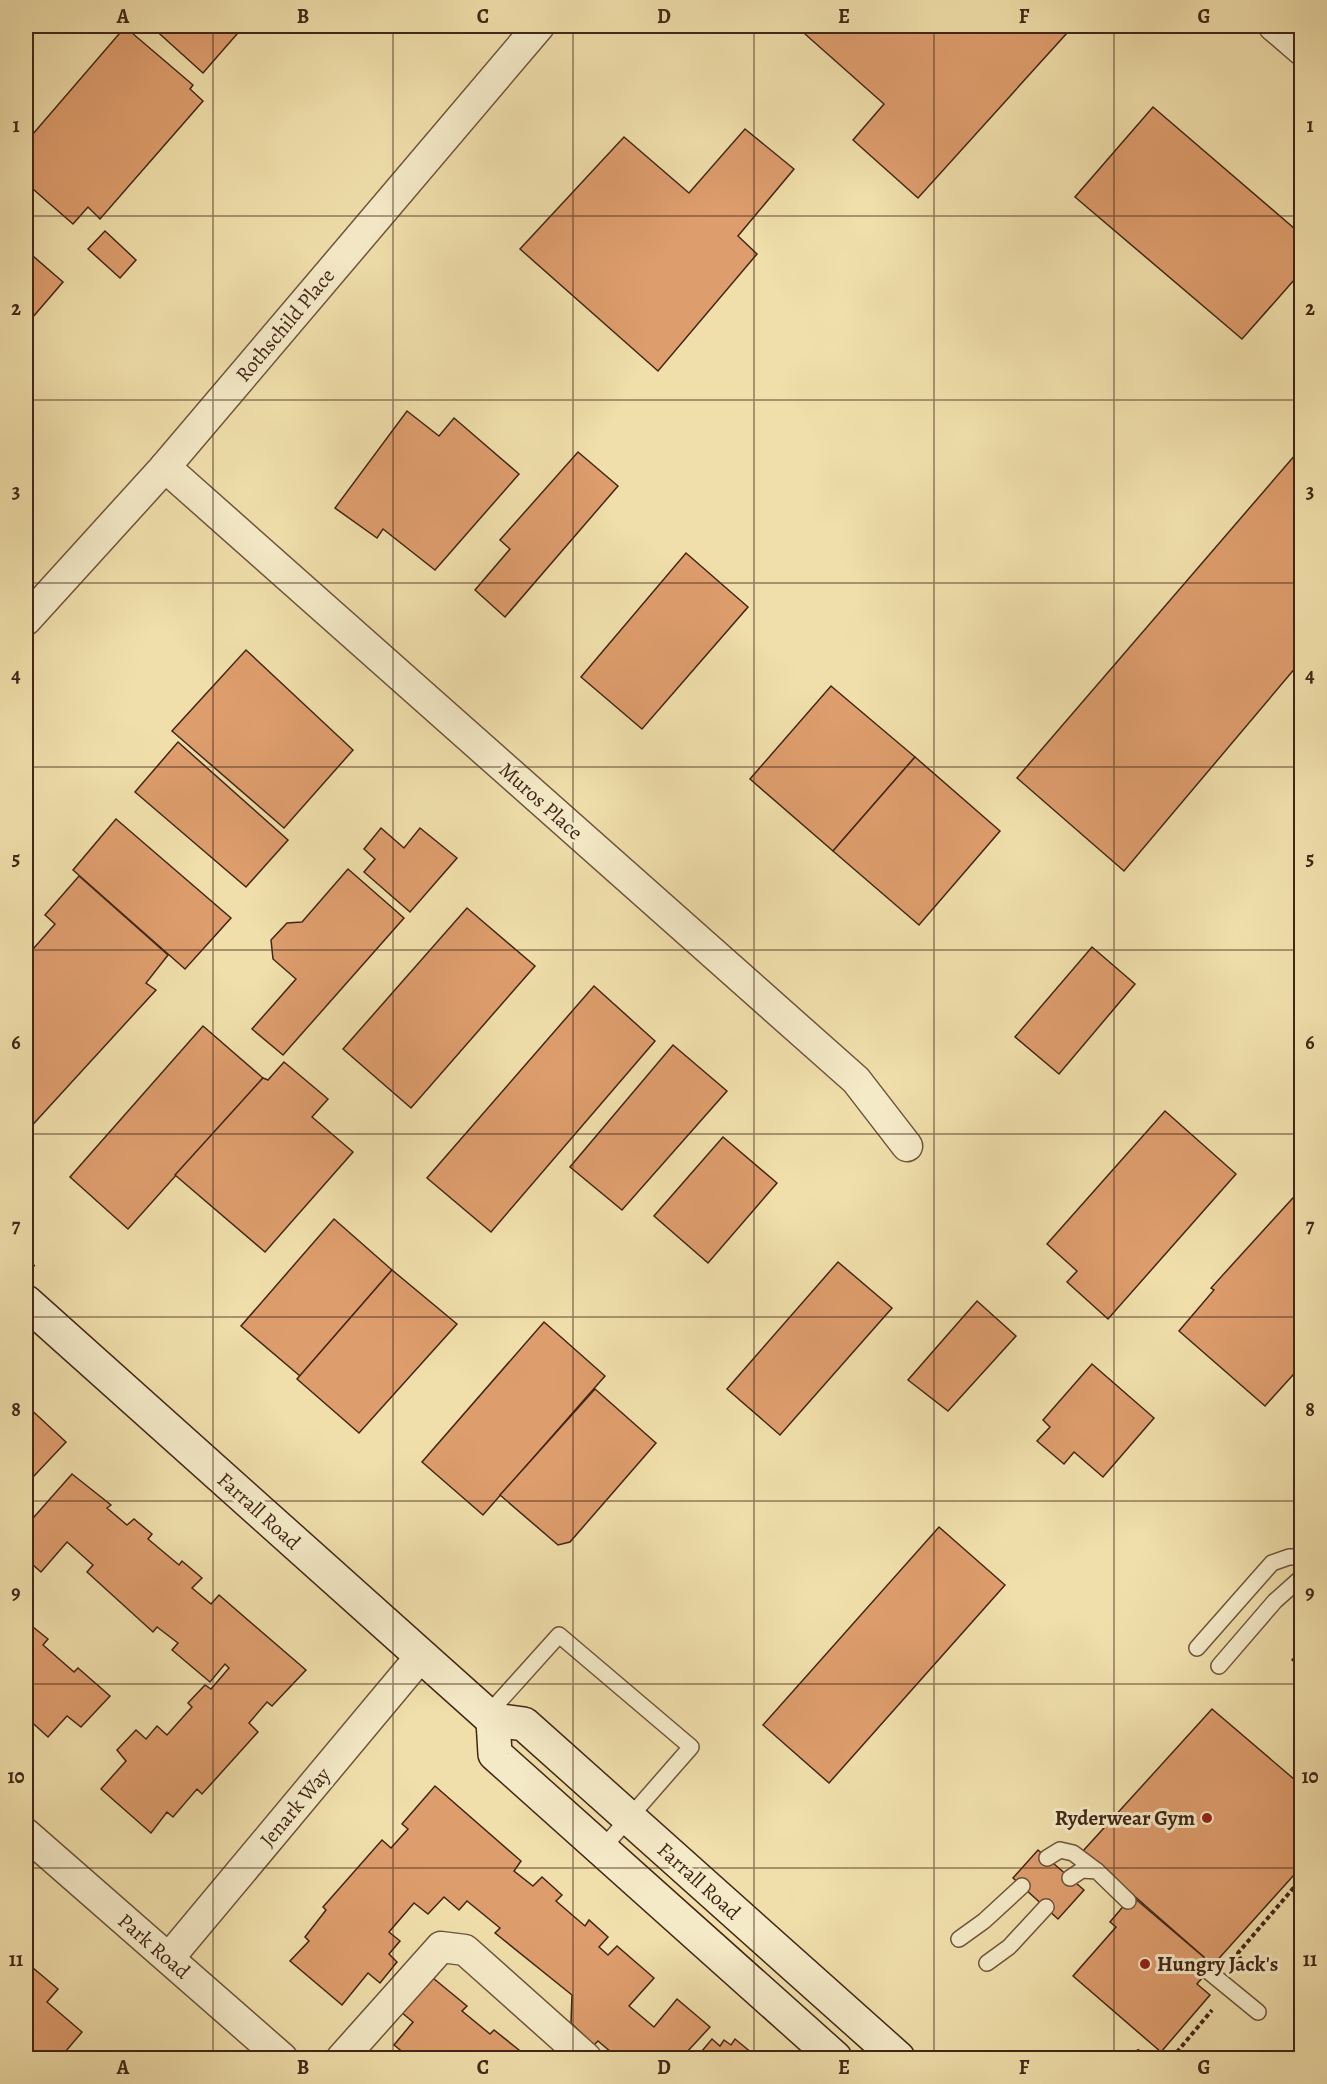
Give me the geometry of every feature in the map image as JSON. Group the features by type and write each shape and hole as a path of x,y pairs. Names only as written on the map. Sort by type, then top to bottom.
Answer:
{"main road":[{"name":"Farrall Road","path":"26,1302 490,1717 524,1724 898,2058"},
{"name":"Farrall Road","path":"490,1717 495,1754 835,2058"}],"street":[{"name":"Rothschild Place","path":"26,620 165,467 539,26"},
{"path":"1274,26 1302,50"},
{"name":"Muros Place","path":"165,467 856,1080 907,1146"},
{"name":"Jenark Way","path":"168,1958 421,1656"},
{"name":"Park Road","path":"26,1834 282,2058"},
{"path":"342,2058 441,1947 465,1950 586,2058"}],"lane":[{"path":"1197,1648 1272,1563 1289,1557 1302,1557"},
{"path":"1219,1666 1275,1601 1302,1577"},
{"path":"490,1717 559,1635 691,1747 601,1850"},
{"path":"1047,1858 1060,1850 1073,1853 1128,1901"},
{"path":"1070,1878 1082,1870 1096,1871"},
{"path":"958,1939 984,1921 1022,1886"},
{"path":"987,1963 1009,1947 1046,1908"},
{"path":"1208,1971 1258,2012"}],"path":[{"path":"1125,2058 1138,2051 1150,2058"}],"building":[{"path":"151,26 244,26 203,73"},
{"path":"812,26 1059,26 1067,33 918,198 853,140 884,104 805,34"},
{"path":"125,27 193,85 190,89 203,101 100,219 88,207 73,224 26,183 26,142"},
{"path":"1153,107 1302,235 1302,271 1242,339 1075,197"},
{"path":"745,129 794,169 738,236 757,254 658,371 520,249 624,137 689,193"},
{"path":"105,231 136,260 120,278 88,249"},
{"path":"26,250 63,282 26,325"},
{"path":"407,411 439,436 454,418 519,474 435,570 383,529 377,538 335,508"},
{"path":"1302,447 1302,660 1124,871 1017,778"},
{"path":"578,452 618,486 505,617 475,590 510,549 500,540"},
{"path":"686,553 748,607 642,729 581,677"},
{"path":"246,650 353,750 284,828 172,731"},
{"path":"831,686 915,757 833,851 750,779"},
{"path":"178,742 288,840 246,887 135,792"},
{"path":"915,757 1000,831 919,925 833,851"},
{"path":"116,819 231,918 185,969 73,870"},
{"path":"381,828 404,848 420,828 457,858 410,912 364,872 375,859 364,849"},
{"path":"348,869 404,918 283,1055 252,1029 296,979 273,959 271,940 287,923 302,922"},
{"path":"79,876 168,955 146,983 156,990 26,1132 26,957 55,924 45,915"},
{"path":"467,908 535,966 411,1108 343,1049"},
{"path":"1092,947 1135,984 1059,1074 1015,1037"},
{"path":"594,986 655,1041 491,1232 427,1178"},
{"path":"203,1026 263,1078 128,1229 70,1177"},
{"path":"673,1045 727,1091 622,1210 570,1167"},
{"path":"284,1062 328,1099 312,1117 353,1152 265,1252 175,1175 263,1078 268,1080"},
{"path":"1165,1111 1236,1174 1108,1319 1067,1282 1077,1271 1047,1244"},
{"path":"723,1137 777,1183 708,1263 654,1216"},
{"path":"1302,1188 1302,1365 1265,1406 1179,1331 1214,1290 1211,1288"},
{"path":"334,1219 392,1270 300,1376 241,1326"},
{"path":"838,1262 892,1308 780,1435 727,1389"},
{"path":"392,1270 457,1324 359,1433 297,1379"},
{"path":"977,1301 1016,1336 948,1411 908,1380"},
{"path":"544,1322 605,1376 483,1515 422,1462"},
{"path":"1092,1364 1154,1418 1103,1477 1074,1452 1064,1464 1037,1441 1050,1427 1043,1420"},
{"path":"595,1389 656,1443 570,1542 558,1545 500,1495"},
{"path":"26,1405 66,1442 34,1476 26,1469"},
{"path":"72,1474 111,1505 107,1508 127,1525 134,1519 152,1534 148,1539 179,1565 182,1561 202,1578 192,1588 211,1604 219,1595 306,1670 272,1706 267,1702 249,1723 258,1732 202,1794 197,1789 173,1817 167,1812 151,1833 101,1789 126,1761 117,1750 136,1730 146,1739 157,1726 167,1735 192,1707 188,1703 205,1685 211,1689 229,1668 225,1664 210,1682 172,1650 178,1643 157,1627 153,1632 87,1572 93,1565 67,1542 41,1572 26,1559 26,1526"},
{"path":"939,1527 1005,1585 829,1783 763,1725"},
{"path":"28,1623 48,1639 43,1645 74,1672 78,1668 110,1696 81,1727 67,1716 48,1737 26,1717 26,1626"},
{"path":"1302,1649 1302,1668 1292,1660"},
{"name":"Ryderwear Gym","path":"1212,1709 1302,1786 1302,1866 1213,1965 1083,1851"},
{"path":"435,1786 521,1861 514,1871 533,1886 542,1877 562,1895 556,1901 585,1926 589,1920 608,1937 599,1947 608,1955 617,1946 654,1978 629,2006 654,2027 677,1999 710,2027 686,2053 688,2058 618,2058 598,2041 594,2045 571,2023 572,1995 495,1933 500,1928 467,1901 459,1910 444,1897 428,1914 414,1903 389,1932 400,1941 389,1954 397,1962 380,1983 368,1973 342,2005 290,1961 309,1941 305,1937 326,1910 323,1907 382,1840 391,1848 408,1829 402,1824"},
{"path":"1038,1850 1084,1890 1058,1919 1013,1878"},
{"path":"1132,1896 1213,1965 1197,1984 1210,1995 1161,2052 1073,1976 1116,1927 1110,1922"},
{"path":"26,1962 58,1989 47,2002 82,2032 60,2058 26,2058"},
{"path":"433,1978 467,2006 462,2011 490,2034 494,2030 519,2050 511,2058 410,2058 394,2045 413,2022 401,2012"},
{"path":"712,2039 720,2046 724,2040 731,2045 735,2039 758,2058 696,2058"}],"place":[{"name":"Ryderwear Gym","path":"1207,1818"},
{"name":"Hungry Jack's","path":"1145,1964"}]}
